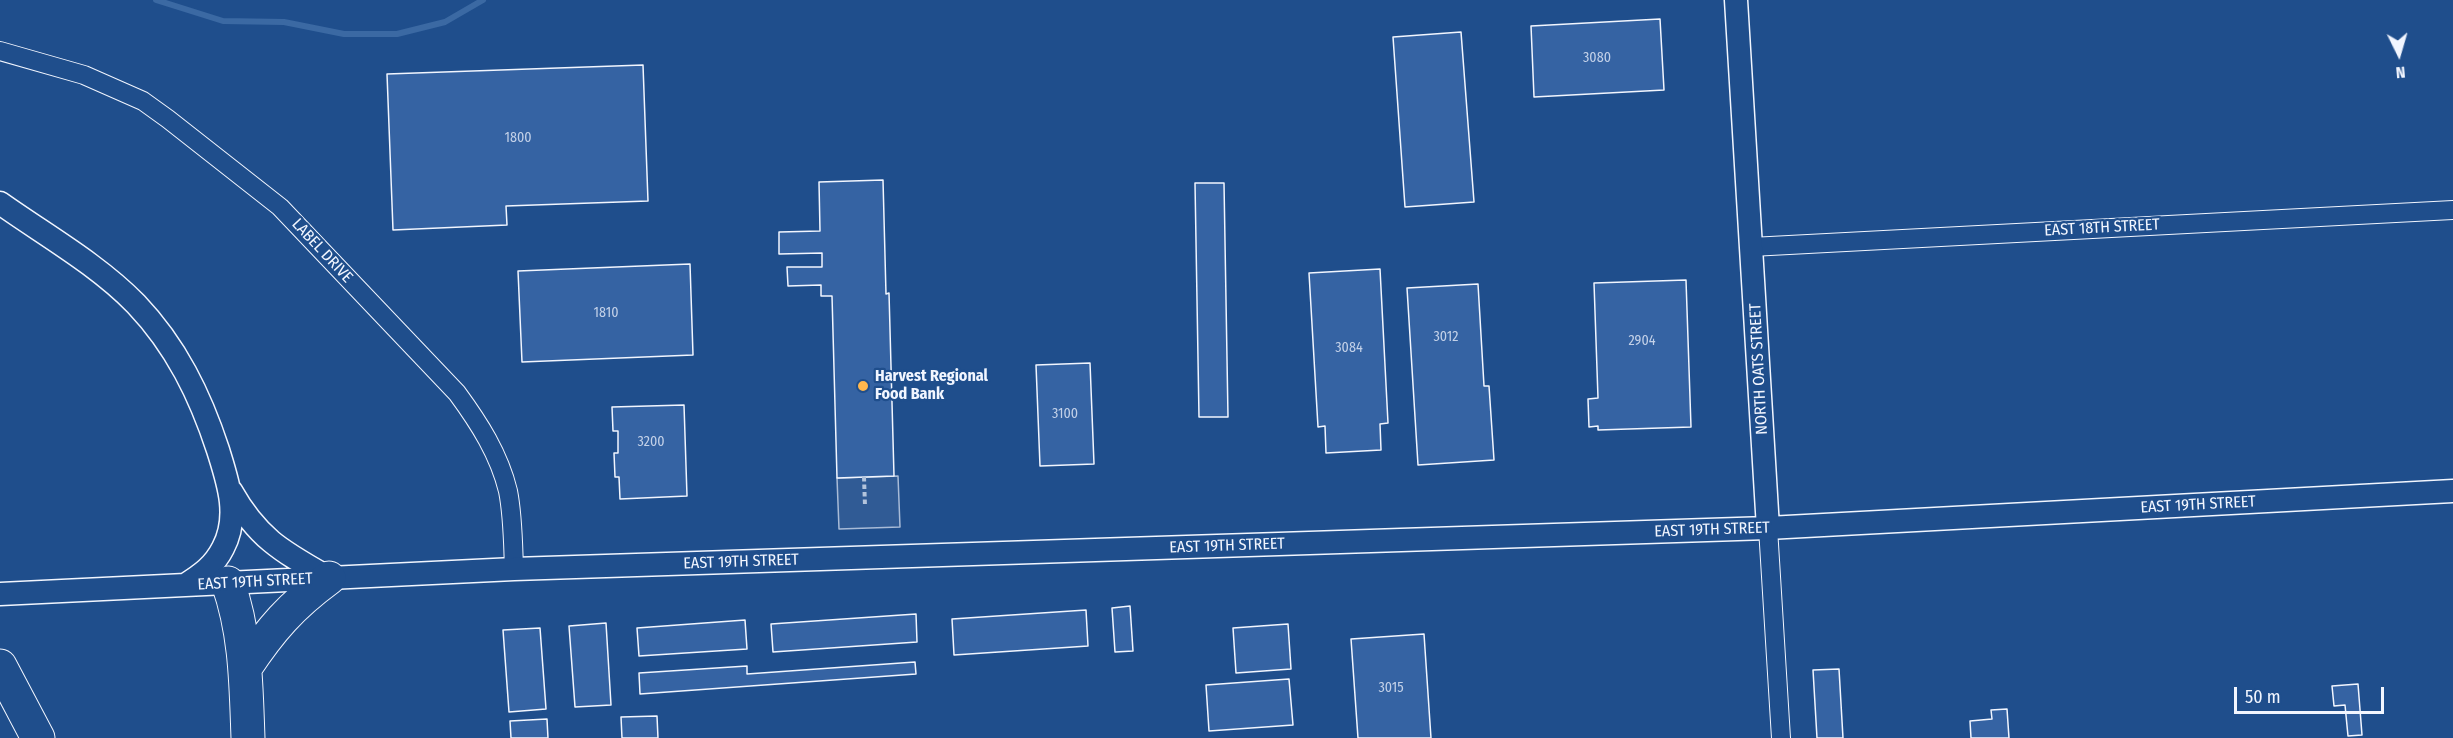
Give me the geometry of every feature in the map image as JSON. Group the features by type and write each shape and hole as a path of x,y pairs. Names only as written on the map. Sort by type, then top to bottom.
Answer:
{"highway":[{"path":"245,668 274,626 301,599 329,578"},
{"path":"228,583 243,636 248,738"},
{"path":"0,666 38,738"}],"street":[{"name":"NORTH OATS STREET","path":"1736,0 1781,738"},
{"name":"LABEL DRIVE","path":"0,51 84,75 143,101 245,177 280,207 457,393 474,416 499,464 507,490 514,569"},
{"path":"0,203 113,283 159,330 194,385 231,491 244,515 270,543 329,578"},
{"name":"EAST 18TH STREET","path":"1751,247 2453,210"},
{"path":"185,585 207,571 224,546 231,524 231,491"},
{"name":"EAST 19TH STREET","path":"5,594 514,569 1768,528 2453,491"}],"path":[{"path":"864,477 865,506"}],"shaded area":[{"path":"898,476 900,527 839,529 837,478"}],"building":[{"path":"1660,19 1664,90 1534,97 1531,26"},
{"path":"1461,32 1474,202 1405,207 1393,37"},
{"path":"643,65 648,201 506,206 507,225 393,230 387,74"},
{"name":"Harvest Regional Food Bank","path":"883,180 894,476 837,478 832,296 821,296 821,285 788,286 787,267 822,267 822,253 779,254 779,232 820,231 819,182"},
{"path":"1195,183 1224,183 1228,417 1199,417"},
{"path":"690,264 693,355 522,362 518,271"},
{"path":"1380,269 1388,423 1380,424 1381,450 1326,453 1325,426 1318,427 1309,273"},
{"path":"1686,280 1691,427 1598,430 1598,426 1589,427 1588,399 1598,398 1594,283"},
{"path":"1478,284 1484,386 1489,386 1494,460 1418,465 1407,288"},
{"path":"1090,363 1094,464 1040,466 1036,365"},
{"path":"684,405 687,496 620,499 619,477 615,477 614,453 618,453 618,431 613,431 612,407"},
{"path":"1130,606 1133,651 1115,652 1112,608"},
{"path":"1086,610 1088,646 954,655 952,619"},
{"path":"916,614 917,642 773,652 771,624"},
{"path":"745,620 747,649 639,656 637,628"},
{"path":"606,623 611,705 575,707 569,626"},
{"path":"1288,624 1291,669 1236,673 1233,628"},
{"path":"540,628 546,709 509,712 503,630"},
{"path":"1424,634 1431,738 1358,738 1351,639"},
{"path":"915,662 916,674 640,694 639,673 747,666 747,674"},
{"path":"1839,669 1843,738 1817,738 1813,670"},
{"path":"1289,679 1293,725 1209,731 1206,685"},
{"path":"2358,684 2362,735 2348,736 2345,705 2334,706 2332,686"},
{"path":"2007,709 2009,738 1971,738 1970,721 1992,719 1991,710"},
{"path":"657,716 658,738 622,738 621,717"},
{"path":"547,719 548,738 511,738 510,721"}],"waterway":[{"path":"156,0 223,21 284,22 344,34 397,34 445,22 483,0"}],"place":[{"name":"Harvest Regional Food Bank","path":"863,386"}]}
